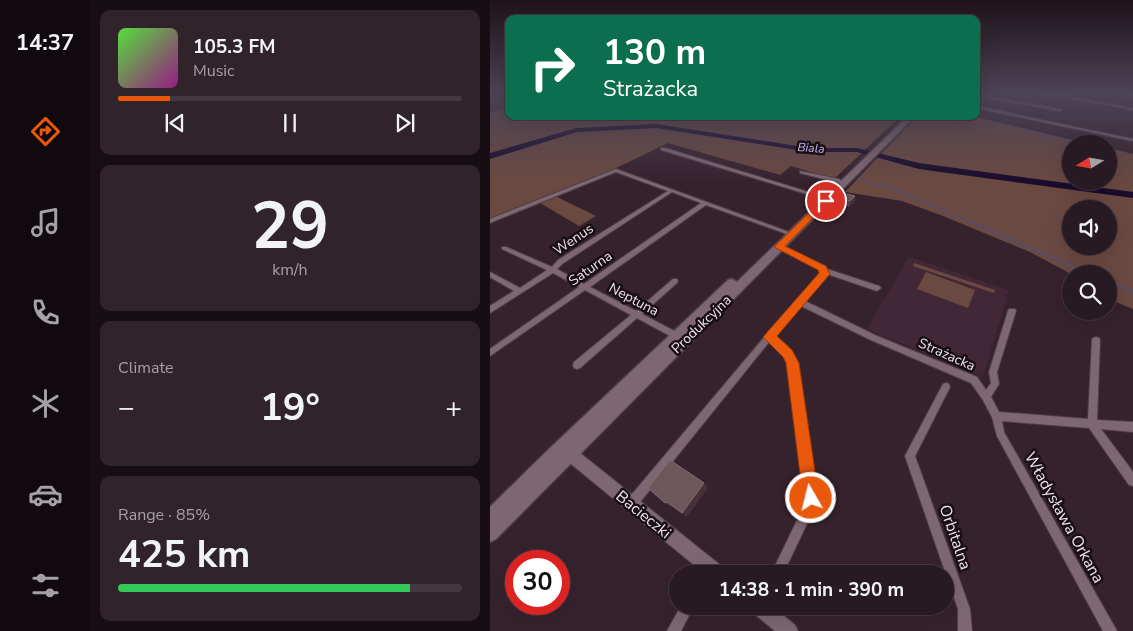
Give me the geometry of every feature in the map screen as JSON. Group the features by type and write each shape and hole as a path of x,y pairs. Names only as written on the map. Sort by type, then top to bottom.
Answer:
{"main road":[{"name":"Produkcyjna","path":"681,338 779,247 900,122"},
{"name":"Produkcyjna","path":"490,519 640,383 681,338 786,232 838,181 905,122"},
{"name":"Produkcyjna","path":"490,533 566,450"}],"street":[{"path":"1057,122 1133,140"},
{"path":"663,149 822,197"},
{"path":"490,221 616,170 786,232"},
{"path":"802,172 838,181"},
{"name":"Wenus","path":"490,310 553,270 560,262 672,190"},
{"name":"Saturna","path":"490,353 705,203"},
{"path":"779,247 818,265 825,271 878,288"},
{"name":"Neptuna","path":"504,248 553,270 681,338"},
{"path":"632,503 769,337 822,277 825,271"},
{"path":"490,274 520,291"},
{"path":"577,365 675,280"},
{"name":"Strażacka","path":"800,302 874,338 974,380 996,416"},
{"path":"986,397 995,384 993,372 1012,311"},
{"path":"769,337 788,354 792,363 811,498 810,506 781,565"},
{"path":"1096,340 1092,425 1133,481"},
{"name":"Orbitalna","path":"946,387 910,456 964,609 965,631"},
{"path":"996,416 1133,428"},
{"name":"Władysława Orkana","path":"996,416 1000,433 1110,631"},
{"name":"Bacieczki","path":"566,450 705,565"},
{"path":"674,631 683,615"},
{"path":"770,615 789,631"}],"shaded area":[{"path":"490,122 894,122 834,179 791,166 780,175 668,143 612,170 490,218"},
{"path":"911,122 999,122 1062,138 1062,190 1118,190 1118,150 1133,154 1133,309 1117,302 1117,265 1062,265 1062,269 1030,252 902,201 845,192"},
{"path":"555,196 596,216 579,226 540,203"},
{"path":"909,257 1009,290 983,377 867,329"},
{"path":"914,263 995,290 994,293 913,266"},
{"path":"926,272 975,290 968,308 917,289"}],"building":[{"path":"847,194 855,196 850,201 843,198"},
{"path":"670,460 704,483 682,513 667,502 665,503 648,488"}],"waterway":[{"path":"605,128 609,122"},
{"path":"994,122 1062,139"},
{"name":"Biala","path":"490,156 576,130 656,126 810,150 857,150 919,166 1133,195"},
{"path":"858,179 888,187"},
{"path":"891,188 989,230"},
{"path":"986,229 1070,265"},
{"path":"1117,285 1133,292"}],"route":[{"path":"811,498 794,369 788,354 769,337 824,274 823,268 779,247 826,201"}]}
